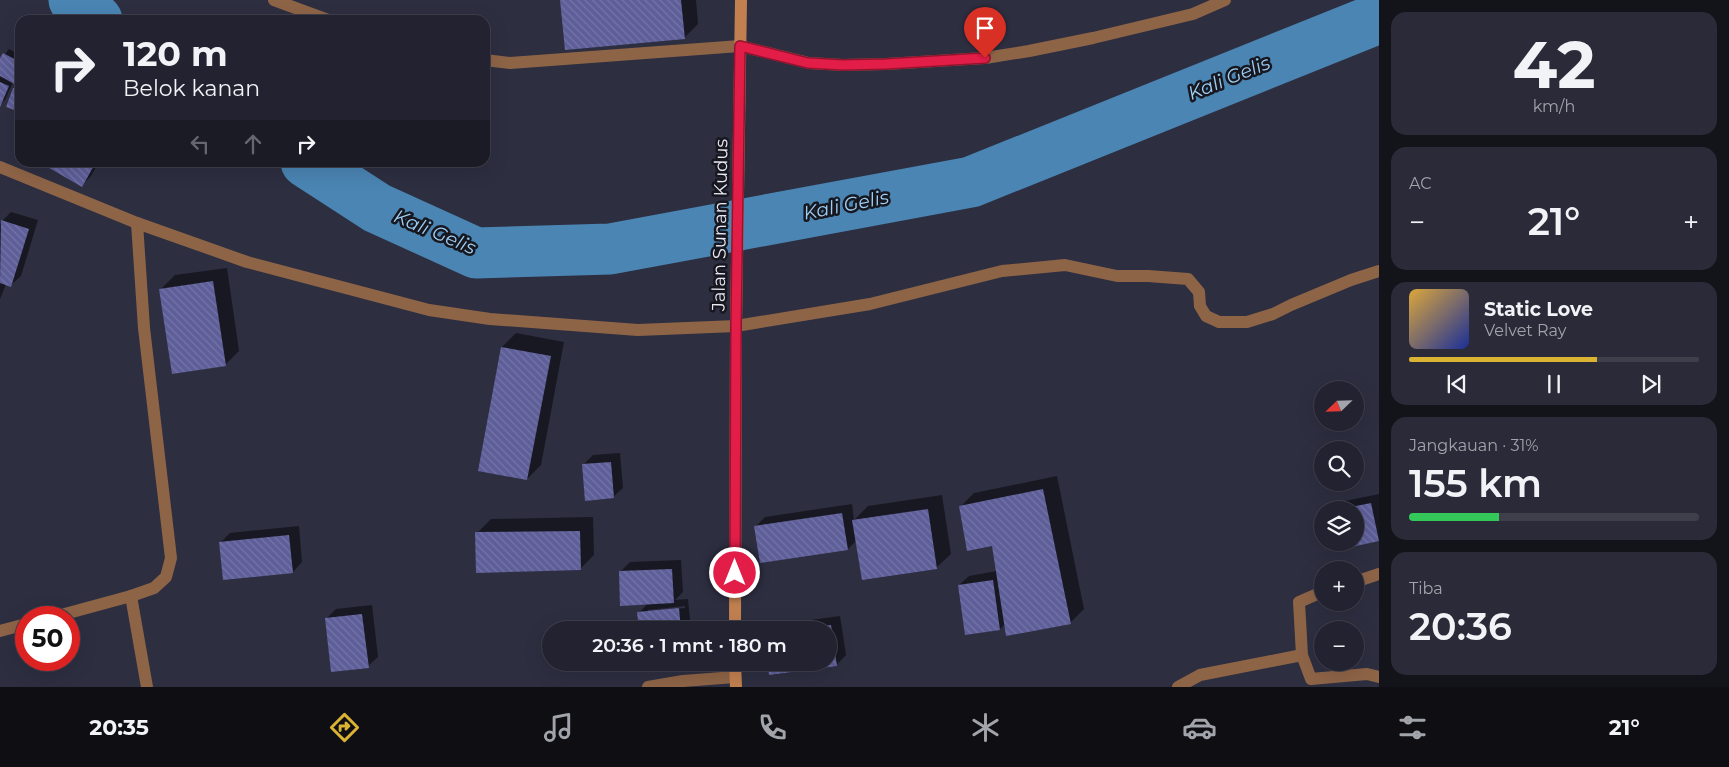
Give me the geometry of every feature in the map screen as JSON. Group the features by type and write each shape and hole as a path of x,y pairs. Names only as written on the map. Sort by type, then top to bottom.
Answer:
{"main road":[{"name":"Jalan Sunan Kudus","path":"735,621 736,319 741,0"}],"street":[{"path":"274,0 314,15"},
{"path":"490,61 510,63 740,52 808,63 843,65 985,58 1093,38 1193,14 1225,0"},
{"path":"0,167 137,223 247,262 429,310 490,319 638,330 870,304 1002,271 1065,265 1117,276 1188,279 1199,292 1200,306 1206,316 1218,322 1247,322 1273,314 1351,280 1379,271"},
{"path":"80,610 154,588 166,577 171,558 144,328 137,223"},
{"path":"1364,579 1379,574"},
{"path":"1314,595 1299,602 1302,655 1311,679 1367,674 1379,677"},
{"path":"131,596 146,687"},
{"path":"0,631 15,627"},
{"path":"1178,687 1200,674 1302,655"},
{"path":"648,687 683,681 735,682"}],"building":[{"path":"560,0 681,0 685,39 565,50"},
{"path":"3,53 15,59 15,84 0,76 0,58"},
{"path":"0,82 9,86 0,107"},
{"path":"13,88 15,89 15,110 6,107"},
{"path":"48,167 93,167 82,187"},
{"path":"1,220 29,229 11,287 0,283"},
{"path":"213,281 226,366 172,374 159,289"},
{"path":"501,347 551,356 527,480 478,471"},
{"path":"611,462 614,498 585,501 582,464"},
{"path":"1043,489 1071,624 1006,636 992,546 967,551 959,506"},
{"path":"1371,503 1379,541 1364,544 1364,504"},
{"path":"928,509 937,569 862,580 852,520"},
{"path":"842,513 848,550 760,563 754,526"},
{"path":"580,531 581,570 476,573 475,532"},
{"path":"289,535 293,573 223,580 219,542"},
{"path":"672,569 674,603 620,606 619,571"},
{"path":"993,580 1000,630 965,635 958,585"},
{"path":"679,608 680,621 638,621 637,612"},
{"path":"362,614 369,668 331,672 325,618"},
{"path":"768,671 799,671 769,675"}],"waterway":[{"name":"Kali Gelis","path":"74,0 91,15"},
{"name":"Kali Gelis","path":"314,167 377,208 476,253 610,249 971,182 1379,18"}],"route":[{"path":"735,573 740,46 808,63 843,65 985,58"}]}
